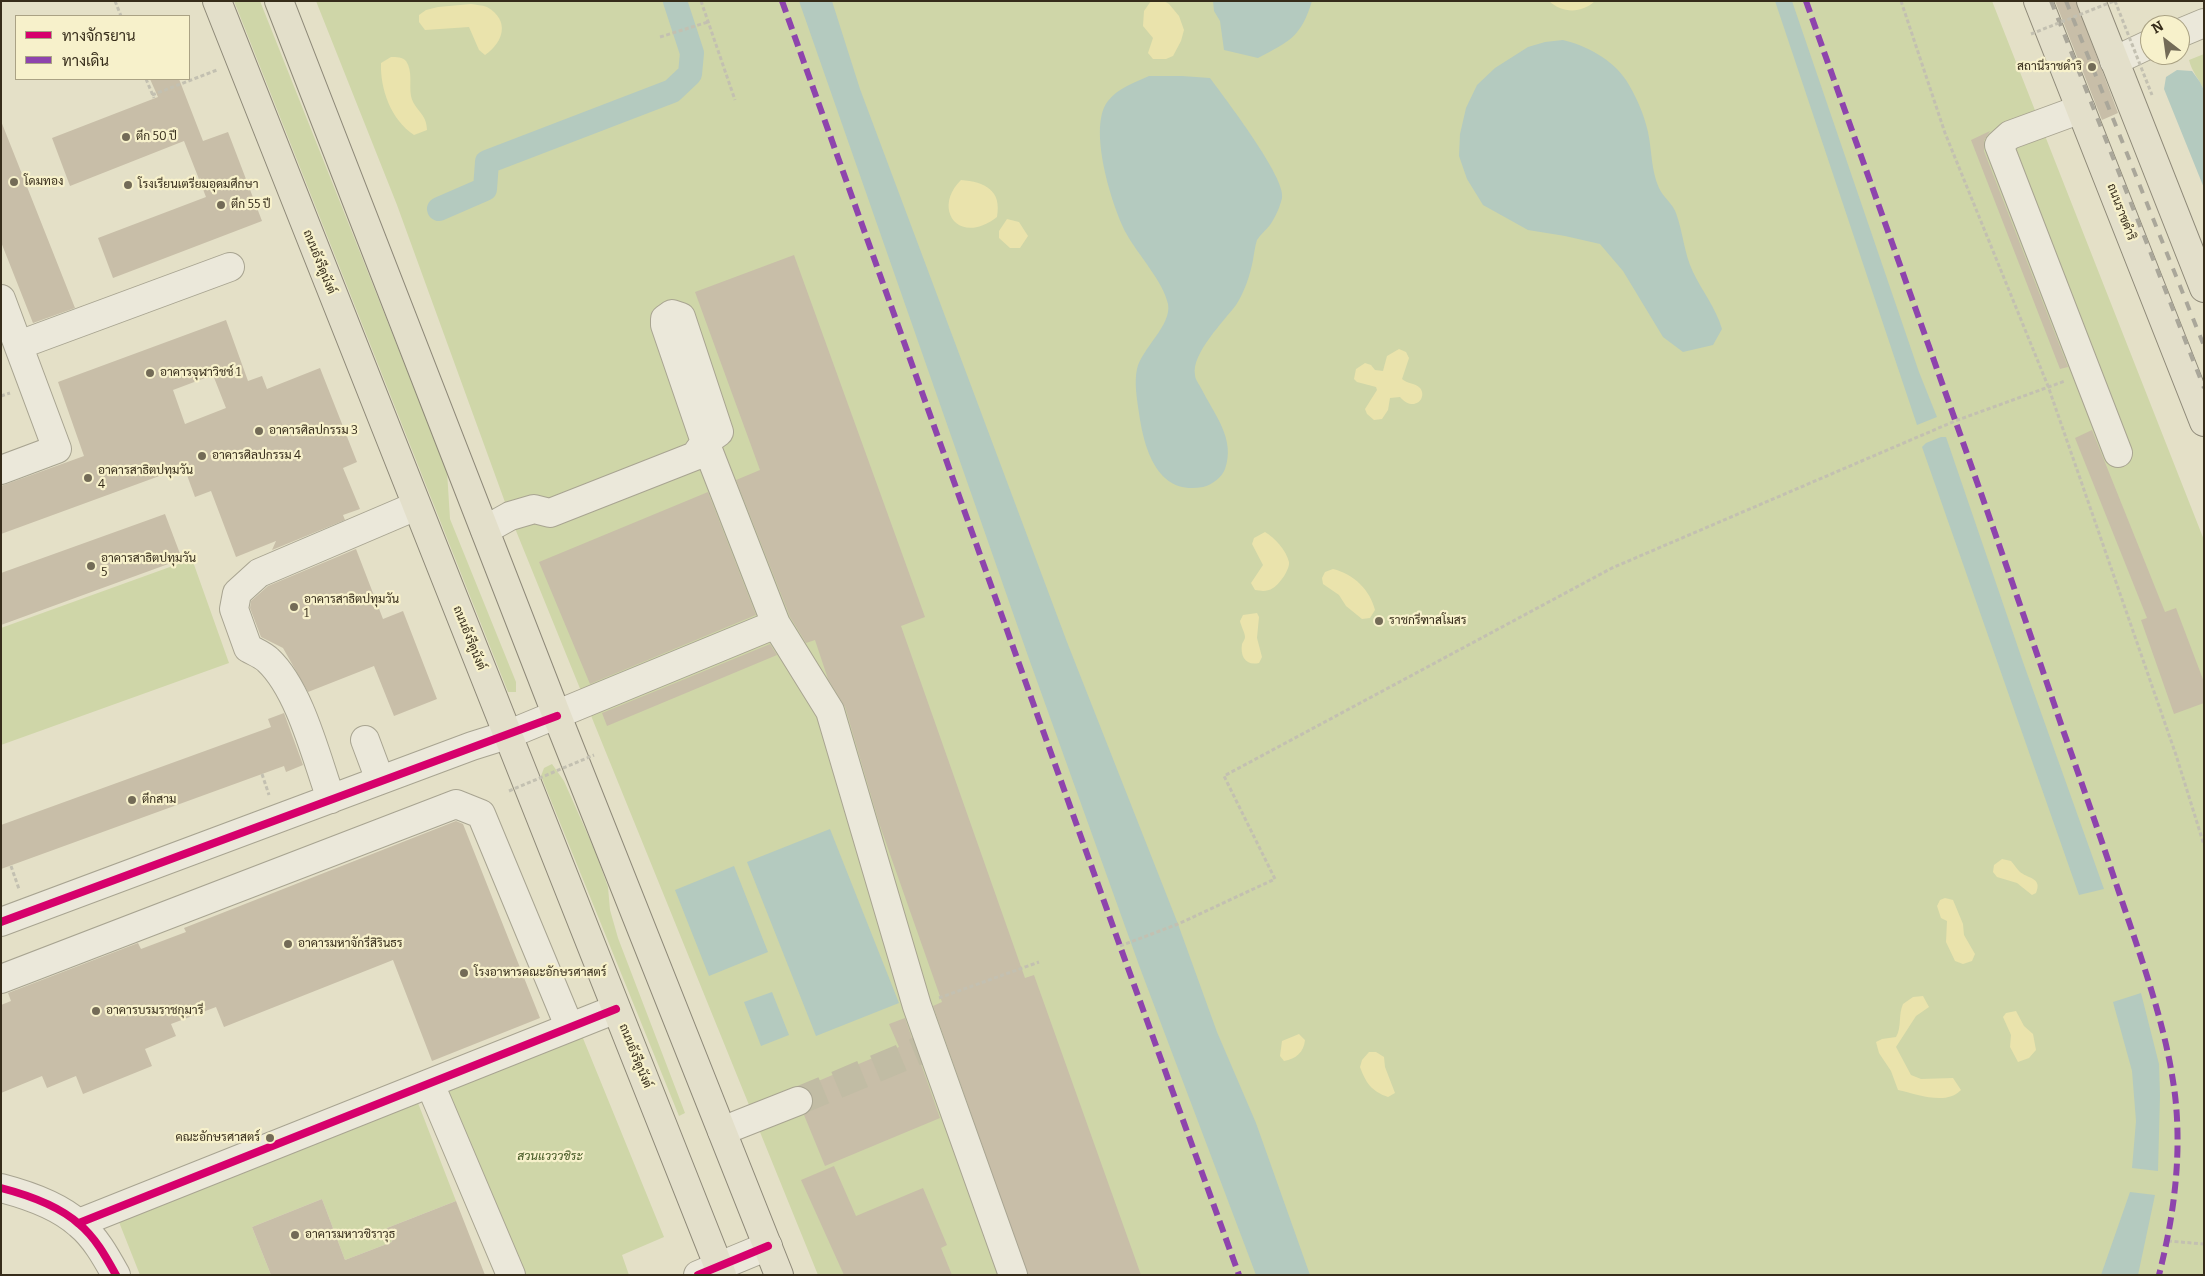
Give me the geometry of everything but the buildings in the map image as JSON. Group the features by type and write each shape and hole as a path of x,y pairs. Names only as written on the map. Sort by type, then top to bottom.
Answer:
{"main road":[{"name":"ถนนอังรีดูนังต์","path":"216,1 616,1009 713,1272"},
{"path":"279,1 557,716 780,1275"},
{"name":"ถนนราชดำริ","path":"2038,1 2204,422"},
{"path":"2090,1 2204,288"}],"street":[{"path":"2190,28 2204,23"},
{"path":"2114,61 2140,49"},
{"path":"2081,109 2010,135 1999,145 2118,453"},
{"path":"19,345 230,267"},
{"path":"1,299 57,450 1,470"},
{"path":"485,530 510,516 534,509 543,495 689,438 705,442 776,624 830,711 928,1047 1013,1275"},
{"path":"331,799 294,697 281,674 267,658 248,648 234,609 237,592 259,574 416,506"},
{"path":"1,922 557,716 776,624"},
{"path":"364,740 380,780"},
{"path":"1,979 456,804 481,814 569,1026"},
{"path":"79,1224 430,1084 569,1026 616,1009"},
{"path":"430,1084 512,1275"},
{"path":"722,1130 798,1101"},
{"path":"1,1188 28,1195 79,1224 103,1252 116,1275"},
{"path":"713,1272 768,1246"}],"path":[{"path":"115,1 121,15"},
{"path":"701,1 736,100"},
{"path":"1901,1 1945,133 2048,386 2173,746 2204,845"},
{"path":"2031,34 2115,1 2152,95"},
{"path":"660,37 708,22"},
{"path":"146,80 153,97 239,61"},
{"path":"1120,946 1178,924 1275,880 1224,776 1612,568 1956,421 2048,386 2087,374"},
{"path":"509,791 594,755"},
{"path":"917,1006 1039,962"},
{"path":"2168,1241 2204,1244"}],"green space":[{"path":"234,1 260,1 447,471 450,519 516,682 516,692 508,692"},
{"name":"ราชกรีฑาสโมสร","path":"316,1 1992,1 2204,540 2204,1275 818,1275 510,516 397,205"},
{"path":"2204,54 2204,90 2192,68 2190,60"},
{"path":"192,559 229,663 1,745 1,628"},
{"path":"552,764 564,781 595,851 608,887 610,910 618,938 685,1113 679,1116 541,776 544,768"},
{"name":"สวนแวววชิระ","path":"578,1026 664,1237 622,1255 629,1275 517,1275 437,1085"},
{"path":"418,1103 456,1201 387,1228 392,1242 345,1260 322,1199 252,1227 271,1275 140,1275 117,1217"}],"sand":[{"path":"1151,1 1164,1 1169,4 1179,16 1184,30 1181,41 1173,56 1166,59 1153,59 1148,53 1153,38 1143,26 1144,11"},
{"path":"1549,1 1595,1 1578,10 1566,10"},
{"path":"471,4 487,7 499,18 501,24 502,31 497,44 485,55 479,50 469,27 425,30 419,22 419,15 426,10"},
{"path":"391,57 403,59 408,65 411,96 425,119 427,130 414,135 406,129 393,112 385,93 381,73 381,63"},
{"path":"961,180 984,185 990,189 997,200 997,217 983,225 971,228 961,226 954,220 949,212 949,202 953,191"},
{"path":"1007,219 1019,222 1028,236 1020,248 1010,248 999,238 999,231"},
{"path":"1399,349 1406,352 1409,358 1402,379 1420,388 1422,392 1421,399 1415,404 1410,404 1400,397 1390,398 1388,410 1382,419 1374,420 1367,414 1365,409 1377,390 1376,387 1357,382 1354,379 1356,369 1365,363 1371,365 1375,370 1383,371 1387,356"},
{"path":"1265,532 1283,549 1288,558 1289,565 1284,576 1276,586 1262,591 1255,590 1251,583 1263,565 1252,544 1254,538"},
{"path":"1333,569 1348,575 1365,590 1375,610 1370,618 1362,619 1346,606 1339,595 1323,584 1322,578 1325,572"},
{"path":"1257,613 1259,617 1257,638 1262,657 1259,663 1254,664 1247,662 1243,657 1242,644 1245,637 1240,621 1243,615"},
{"path":"2002,859 2011,861 2022,874 2036,881 2038,888 2036,893 2032,895 2017,883 1997,877 1993,872 1994,865"},
{"path":"1945,898 1953,900 1963,924 1964,935 1975,954 1972,961 1963,964 1955,961 1946,942 1947,921 1941,918 1937,906 1940,900"},
{"path":"1923,996 1929,1007 1916,1016 1896,1047 1911,1075 1921,1079 1953,1078 1961,1090 1955,1095 1931,1098 1898,1090 1891,1071 1879,1053 1876,1042 1896,1037 1903,1004 1913,997"},
{"path":"2016,1011 2024,1026 2033,1034 2036,1050 2029,1058 2018,1062 2010,1047 2011,1035 2003,1017 2006,1013"},
{"path":"1299,1034 1305,1040 1303,1048 1296,1057 1284,1061 1280,1056 1282,1041"},
{"path":"1369,1052 1376,1052 1384,1057 1385,1067 1395,1093 1388,1097 1373,1089 1362,1073 1360,1067 1362,1060"}],"shaded area":[{"path":"799,1 832,1 860,89 1067,642 1178,924 1217,1032 1256,1123 1310,1275 1256,1275 1140,968 1028,656"},
{"path":"1213,1 1312,1 1303,23 1293,37 1258,58 1224,50 1220,21 1214,11"},
{"path":"1775,1 1792,1 1919,372 1937,417 1917,425"},
{"path":"1563,40 1598,54 1614,66 1626,80 1636,99 1648,132 1656,181 1675,210 1690,265 1722,329 1713,345 1683,352 1663,337 1623,271 1600,244 1528,230 1483,205 1467,179 1459,156 1460,134 1466,108 1477,85 1495,68 1528,47 1545,42"},
{"path":"2177,70 2192,71 2204,90 2204,188 2164,89 2166,77"},
{"path":"1149,76 1210,78 1253,138 1275,174 1281,188 1282,198 1280,205 1272,222 1257,240 1247,283 1242,294 1236,305 1203,348 1195,367 1196,378 1222,427 1228,447 1228,458 1224,472 1213,483 1203,487 1187,488 1174,484 1164,477 1149,454 1145,441 1137,397 1137,369 1166,320 1168,304 1161,286 1120,221 1104,167 1101,147 1100,129 1102,113 1108,101 1121,89"},
{"path":"1946,437 2023,662 2104,889 2079,895 1922,447 1926,443"},
{"path":"830,829 899,1003 816,1036 747,862"},
{"path":"734,866 768,952 709,976 675,890"},
{"path":"772,992 789,1035 761,1046 744,1002"},
{"path":"2141,993 2159,1064 2158,1171 2132,1168 2136,1121 2132,1071 2113,1002"},
{"path":"2130,1192 2155,1195 2138,1275 2101,1275"}],"waterway":[{"path":"439,209 485,189 487,162 672,91 690,74 692,53 675,1"}],"tunnel":[{"path":"798,1101 925,1048"}],"railway":[{"path":"2051,1 2204,388"},
{"path":"2066,1 2204,346"}],"marked path":[{"path":"782,1 1239,1275"},
{"path":"1806,1 2032,639 2140,954 2161,1024 2175,1095 2178,1140 2169,1230 2159,1275"}],"cycle path":[{"path":"1,922 557,716"},
{"path":"79,1223 616,1009"},
{"path":"1,1188 52,1206 71,1217 95,1241 116,1275"},
{"path":"698,1275 768,1246"}],"place":[{"name":"สถานีราชดำริ","path":"2092,67"},
{"name":"ตึก 50 ปี","path":"126,137"},
{"name":"โดมทอง","path":"14,182"},
{"name":"โรงเรียนเตรียมอุดมศึกษา","path":"128,185"},
{"name":"ตึก 55 ปี","path":"221,205"},
{"name":"อาคารจุฬาวิชช์ 1","path":"150,373"},
{"name":"อาคารศิลปกรรม 3","path":"259,431"},
{"name":"อาคารศิลปกรรม 4","path":"202,456"},
{"name":"อาคารสาธิตปทุมวัน 4","path":"88,478"},
{"name":"อาคารสาธิตปทุมวัน 5","path":"91,566"},
{"name":"อาคารสาธิตปทุมวัน 1","path":"294,607"},
{"name":"ราชกรีฑาสโมสร","path":"1379,621"},
{"name":"ตึกสาม","path":"132,800"},
{"name":"อาคารมหาจักรีสิรินธร","path":"288,944"},
{"name":"โรงอาหารคณะอักษรศาสตร์","path":"464,973"},
{"name":"อาคารบรมราชกุมารี","path":"96,1011"},
{"name":"คณะอักษรศาสตร์","path":"270,1138"},
{"name":"อาคารมหาวชิราวุธ","path":"295,1235"}]}
